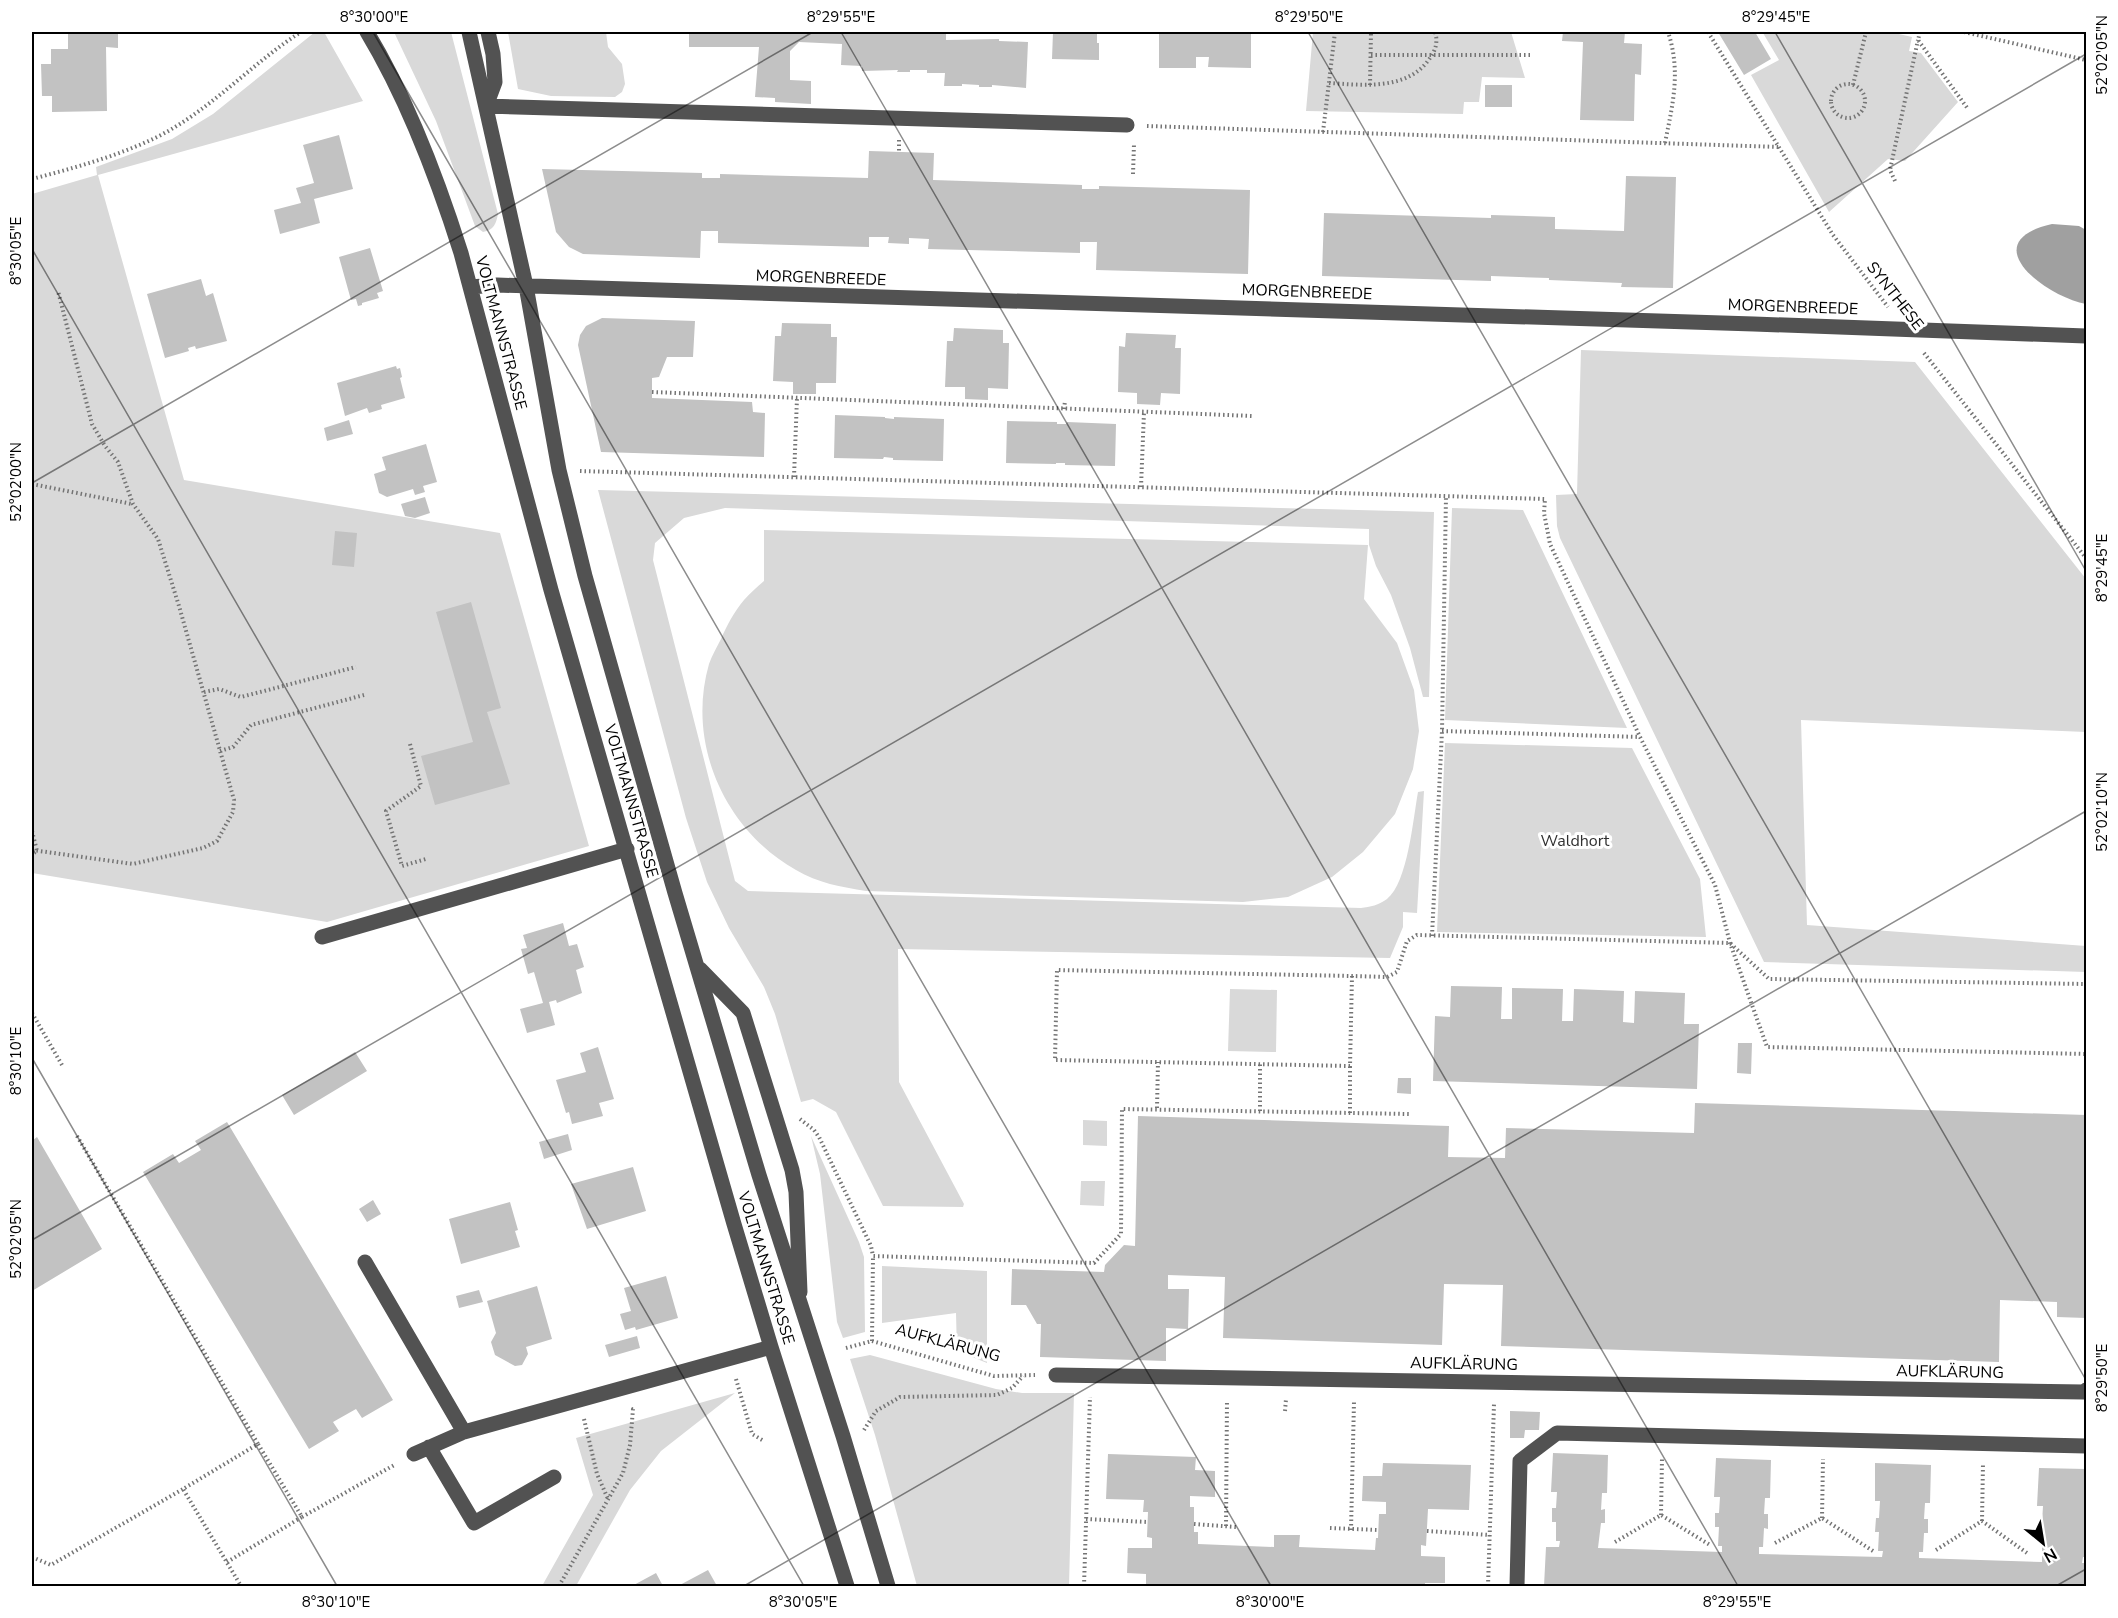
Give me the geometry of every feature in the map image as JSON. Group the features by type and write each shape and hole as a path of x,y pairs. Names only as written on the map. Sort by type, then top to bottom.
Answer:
{"street":[{"name":"VOLTMANNSTRASSE","path":"367,32 391,75 448,210 551,590 771,1347 847,1587"},
{"name":"VOLTMANNSTRASSE","path":"469,32 526,286 559,470 599,627 801,1310 843,1436 888,1587"},
{"path":"488,32 493,54 495,82 486,106 1127,125"},
{"name":"MORGENBREEDE","path":"470,287 526,286 2086,336"},
{"path":"322,937 627,849"},
{"path":"698,967 743,1013 789,1159 797,1203 801,1310"},
{"path":"365,1262 464,1432"},
{"path":"414,1454 464,1432 771,1347"},
{"name":"AUFKLÄRUNG","path":"1056,1375 2084,1392 2086,1390"},
{"path":"1517,1587 1520,1461 1557,1433 2086,1446"},
{"path":"429,1447 474,1523 555,1478"}],"path":[{"path":"32,179 99,160 158,137 210,102 252,67 302,32"},
{"path":"1323,132 1335,32"},
{"path":"1370,85 1371,32"},
{"path":"1329,83 1370,85 1393,82 1408,77 1425,66 1433,54 1437,40 1435,32"},
{"path":"1665,144 1674,96 1676,70 1668,32"},
{"name":"SYNTHESE","path":"1708,32 1833,235 2086,558"},
{"path":"1853,85 1866,32"},
{"path":"1895,181 1890,170 1920,32"},
{"path":"1964,32 2086,60"},
{"path":"1918,39 1968,109"},
{"path":"1371,55 1531,55"},
{"path":"1853,85 1864,93 1865,105 1859,115 1854,118 1842,118 1833,110 1831,100 1833,94 1840,86 1853,85"},
{"path":"1127,125 1779,147"},
{"path":"898,138 899,152"},
{"path":"1133,174 1134,150"},
{"path":"32,831 33,852 133,864 203,848 217,841 233,812 234,800 158,539 132,504 118,462 92,424 58,291"},
{"path":"652,392 1252,416"},
{"path":"891,395 891,402"},
{"path":"794,477 797,398"},
{"path":"1064,409 1065,400"},
{"path":"1142,487 1144,412"},
{"path":"559,470 1545,499 1544,513 1550,544 1640,737 1715,885 1730,942 1767,1047 2086,1054"},
{"path":"32,484 132,504"},
{"path":"1432,936 1442,730 1446,496"},
{"path":"204,692 219,689 241,697 356,667"},
{"path":"220,751 233,747 251,725 364,695"},
{"path":"1442,730 1640,737"},
{"path":"410,744 421,786 386,811 402,866 426,859"},
{"path":"1350,1066 1055,1060 1057,970 1387,977 1397,972 1407,941 1417,935 1730,942 1769,979 2086,984"},
{"path":"1350,1113 1352,976"},
{"path":"32,1013 62,1065"},
{"path":"1157,1108 1158,1062"},
{"path":"1260,1064 1260,1111"},
{"path":"873,1256 1094,1263 1122,1234 1122,1109 1409,1114"},
{"path":"800,1119 819,1137 871,1246 873,1256 872,1341"},
{"path":"77,1136 302,1517"},
{"name":"AUFKLÄRUNG","path":"846,1348 872,1341 994,1376 1056,1375"},
{"path":"864,1430 876,1411 900,1397 997,1395 1012,1388 1024,1376"},
{"path":"1084,1587 1092,1376"},
{"path":"742,1378 736,1379 752,1434 764,1441"},
{"path":"1226,1526 1228,1378"},
{"path":"1351,1530 1354,1380"},
{"path":"1488,1587 1495,1382"},
{"path":"559,1587 623,1473 630,1445 633,1409 645,1406"},
{"path":"585,1421 597,1474 608,1499"},
{"path":"1660,1515 1663,1436"},
{"path":"1822,1518 1824,1440"},
{"path":"32,1557 51,1565 258,1444"},
{"path":"227,1562 414,1454"},
{"path":"183,1489 241,1587"},
{"path":"1615,1542 1660,1515"},
{"path":"1660,1515 1710,1545"},
{"path":"1775,1543 1822,1518"},
{"path":"1822,1518 1873,1551"},
{"path":"1086,1519 1148,1522"},
{"path":"1936,1550 1982,1521 2027,1553"},
{"path":"1194,1524 1236,1527"},
{"path":"1330,1528 1378,1530"},
{"path":"1427,1531 1490,1535"}],"green space":[{"path":"315,32 324,32 363,101 98,175 184,480 500,533 589,846 327,922 32,873 32,194 97,175 96,167 172,139 213,114"},
{"path":"394,32 451,32 498,214 490,230 483,232 475,226 436,121"},
{"path":"508,32 606,32 608,47 622,64 625,84 622,92 615,97 551,96 518,89"},
{"path":"1313,32 1511,32 1525,78 1482,77 1479,102 1464,102 1463,114 1306,111"},
{"path":"1890,32 1912,37 1909,51 1921,53 1958,102 1905,161 1888,159 1829,212 1751,75 1779,60 1763,33"},
{"path":"1581,350 1915,362 2086,579 2086,732 1801,720 1807,925 2086,946 2086,972 1764,962 1560,538 1557,526 1556,495 1577,494"},
{"path":"598,490 1434,512 1429,697 1423,697 1410,648 1391,595 1376,566 1369,545 1369,529 725,508 684,518 655,543 653,560 735,881 748,891 1364,908 1384,901 1394,891 1405,865 1418,792 1424,791 1417,913 1403,912 1403,927 1390,958 898,949 899,1082 964,1204 963,1207 883,1206 836,1112 813,1099 801,1102 775,1014 764,987 729,928 707,882 686,818"},
{"path":"1452,508 1523,510 1627,728 1445,720"},
{"path":"764,530 1368,545 1364,599 1397,643 1414,690 1419,731 1413,769 1395,814 1363,852 1332,877 1288,897 1243,902 866,891 830,884 804,874 771,853 749,832 731,808 717,782 708,754 703,724 703,694 709,664 737,609 764,581"},
{"name":"Waldhort","path":"1445,743 1632,748 1700,879 1706,937 1437,932"},
{"path":"1230,989 1277,990 1276,1052 1228,1051"},
{"path":"1083,1120 1107,1121 1107,1146 1083,1145"},
{"path":"811,1136 864,1257 865,1332 843,1338 837,1322 820,1174"},
{"path":"1081,1181 1105,1181 1104,1206 1080,1205"},
{"path":"882,1266 987,1271 987,1363 957,1351 956,1313 882,1323"},
{"path":"870,1355 996,1389 1022,1393 1074,1393 1069,1586 917,1586 875,1435 850,1359"},
{"path":"735,1393 661,1451 630,1490 576,1586 542,1586 593,1495 576,1438"}],"shaded area":[{"path":"2052,224 2079,226 2086,230 2086,304 2052,291 2036,280 2024,268 2017,255 2018,243 2029,232"}],"building":[{"path":"68,32 118,32 118,48 106,47 107,111 52,112 52,96 42,96 41,64 51,64 51,49 68,49"},
{"path":"689,32 946,32 946,40 999,39 999,41 1028,42 1026,88 992,85 992,87 979,87 979,85 962,84 962,86 944,86 945,73 927,73 927,70 862,71 862,66 841,65 842,44 799,42 790,51 790,80 811,81 811,104 775,102 775,98 755,97 759,47 689,47"},
{"path":"1053,32 1097,32 1099,60 1052,59"},
{"path":"1159,32 1251,32 1251,68 1208,67 1209,57 1196,57 1196,68 1159,68"},
{"path":"1563,32 1625,32 1624,43 1642,44 1641,75 1635,74 1634,121 1580,120 1583,42 1562,41"},
{"path":"1718,32 1755,32 1771,59 1744,75"},
{"path":"1485,85 1512,85 1512,107 1485,107"},
{"path":"339,135 353,189 314,199 320,223 280,234 274,210 301,203 296,188 314,183 303,145"},
{"path":"869,151 934,153 933,180 1082,185 1082,189 1099,189 1099,186 1250,190 1248,274 1096,270 1097,242 1080,242 1080,253 928,249 929,239 909,238 909,244 888,243 889,237 869,237 869,247 718,243 718,231 701,231 700,258 583,254 569,247 556,232 542,169 702,173 702,178 720,178 720,174 868,178"},
{"path":"1626,176 1676,177 1673,288 1621,287 1622,283 1491,276 1491,281 1322,276 1324,213 1491,218 1491,215 1555,217 1555,229 1624,231"},
{"path":"370,248 383,291 377,293 379,298 358,306 356,299 351,300 339,257"},
{"path":"201,279 206,296 213,293 227,341 196,349 195,346 188,348 189,351 165,358 147,294"},
{"path":"602,318 695,321 693,357 667,357 659,377 652,378 652,398 752,402 753,412 765,413 764,457 601,452 578,345 580,335 586,326"},
{"path":"782,323 831,324 831,337 837,337 836,383 816,383 816,394 793,394 793,382 773,381 775,336 781,336"},
{"path":"954,328 1003,330 1003,343 1009,343 1008,389 988,388 988,400 965,399 965,387 945,387 947,341 953,341"},
{"path":"1126,333 1176,335 1175,348 1181,348 1180,394 1161,393 1160,405 1137,404 1137,393 1118,392 1119,346 1125,347"},
{"path":"396,366 397,369 400,368 405,398 381,405 382,409 369,413 367,408 345,416 337,383"},
{"path":"835,415 894,419 894,417 944,419 943,461 893,460 893,458 884,457 883,459 834,458"},
{"path":"349,420 353,434 327,441 324,428"},
{"path":"1007,421 1116,424 1115,466 1006,463"},
{"path":"426,444 437,482 423,486 425,492 415,495 413,489 387,497 379,493 374,474 386,470 382,457"},
{"path":"425,497 430,513 415,518 405,516 401,504"},
{"path":"335,531 357,533 354,567 332,565"},
{"path":"471,602 501,708 487,712 510,784 435,805 421,756 473,742 436,612"},
{"path":"563,923 569,946 577,944 584,967 576,970 582,993 557,1003 556,1000 549,1002 555,1025 527,1033 520,1009 543,1003 534,972 528,974 521,949 527,948 523,935"},
{"path":"1451,986 1502,987 1501,1019 1512,1019 1512,988 1563,989 1562,1021 1573,1021 1574,989 1624,991 1623,1022 1634,1023 1635,991 1685,993 1684,1024 1699,1024 1697,1089 1433,1081 1435,1016 1450,1017"},
{"path":"1738,1043 1752,1043 1751,1074 1737,1073"},
{"path":"598,1047 614,1099 599,1103 603,1116 572,1124 569,1112 566,1113 556,1080 586,1072 580,1053"},
{"path":"355,1052 367,1071 294,1115 282,1095"},
{"path":"1398,1078 1411,1078 1411,1094 1397,1093"},
{"path":"1695,1103 2086,1115 2086,1318 2057,1317 2057,1302 2000,1300 1999,1362 1501,1346 1503,1285 1444,1284 1442,1345 1223,1338 1225,1277 1168,1275 1168,1289 1189,1289 1188,1329 1166,1328 1166,1361 1040,1357 1041,1324 1037,1324 1026,1305 1011,1305 1012,1269 1104,1272 1105,1265 1124,1245 1135,1246 1138,1116 1449,1126 1448,1157 1505,1158 1506,1128 1694,1133"},
{"path":"227,1122 393,1400 362,1418 356,1409 333,1422 339,1431 309,1449 143,1172 173,1154 179,1163 201,1150 195,1141"},
{"path":"568,1134 572,1150 544,1159 539,1142"},
{"path":"37,1137 102,1249 32,1291 32,1141"},
{"path":"633,1167 646,1211 587,1229 571,1184"},
{"path":"373,1200 381,1214 367,1222 359,1209"},
{"path":"510,1202 520,1247 461,1264 449,1219"},
{"path":"666,1276 678,1318 636,1330 635,1327 625,1330 620,1314 631,1311 624,1288"},
{"path":"537,1286 552,1339 526,1347 528,1354 522,1365 515,1366 495,1355 491,1342 496,1333 487,1301"},
{"path":"479,1290 483,1302 459,1308 456,1296"},
{"path":"637,1336 640,1348 609,1357 605,1345"},
{"path":"1510,1411 1540,1412 1539,1430 1525,1430 1524,1438 1510,1438"},
{"path":"1553,1453 1608,1455 1607,1493 1602,1493 1601,1510 1605,1509 1605,1523 1601,1523 1598,1548 1722,1552 1722,1546 1718,1546 1719,1527 1715,1527 1715,1513 1719,1513 1720,1497 1714,1497 1716,1458 1771,1460 1770,1498 1765,1498 1764,1514 1768,1514 1768,1529 1764,1528 1763,1547 1759,1547 1759,1554 1882,1557 1883,1551 1878,1551 1879,1532 1875,1532 1880,1501 1875,1501 1875,1463 1931,1465 1930,1503 1925,1503 1924,1519 1928,1519 1928,1533 1924,1533 1923,1552 1919,1552 1919,1558 2042,1562 2042,1537 2038,1537 2038,1522 2042,1523 2043,1506 2037,1506 2039,1468 2086,1469 2086,1557 2083,1557 2082,1563 2086,1563 2086,1586 1544,1586 1546,1547 1559,1547 1560,1541 1556,1541 1556,1522 1552,1522 1552,1508 1556,1508 1557,1492 1551,1492"},
{"path":"1108,1454 1196,1457 1195,1470 1215,1471 1215,1497 1190,1496 1190,1507 1194,1507 1194,1532 1198,1532 1198,1544 1274,1547 1274,1535 1300,1535 1299,1547 1375,1550 1379,1514 1386,1514 1386,1502 1362,1501 1363,1476 1382,1476 1383,1463 1471,1465 1469,1510 1428,1509 1426,1546 1421,1545 1421,1556 1445,1557 1445,1583 1425,1583 1425,1586 1146,1586 1146,1574 1127,1573 1128,1548 1152,1548 1152,1538 1147,1537 1148,1512 1143,1512 1144,1500 1106,1499"},
{"path":"708,1570 717,1586 678,1586"},
{"path":"656,1573 663,1586 632,1586"}]}
